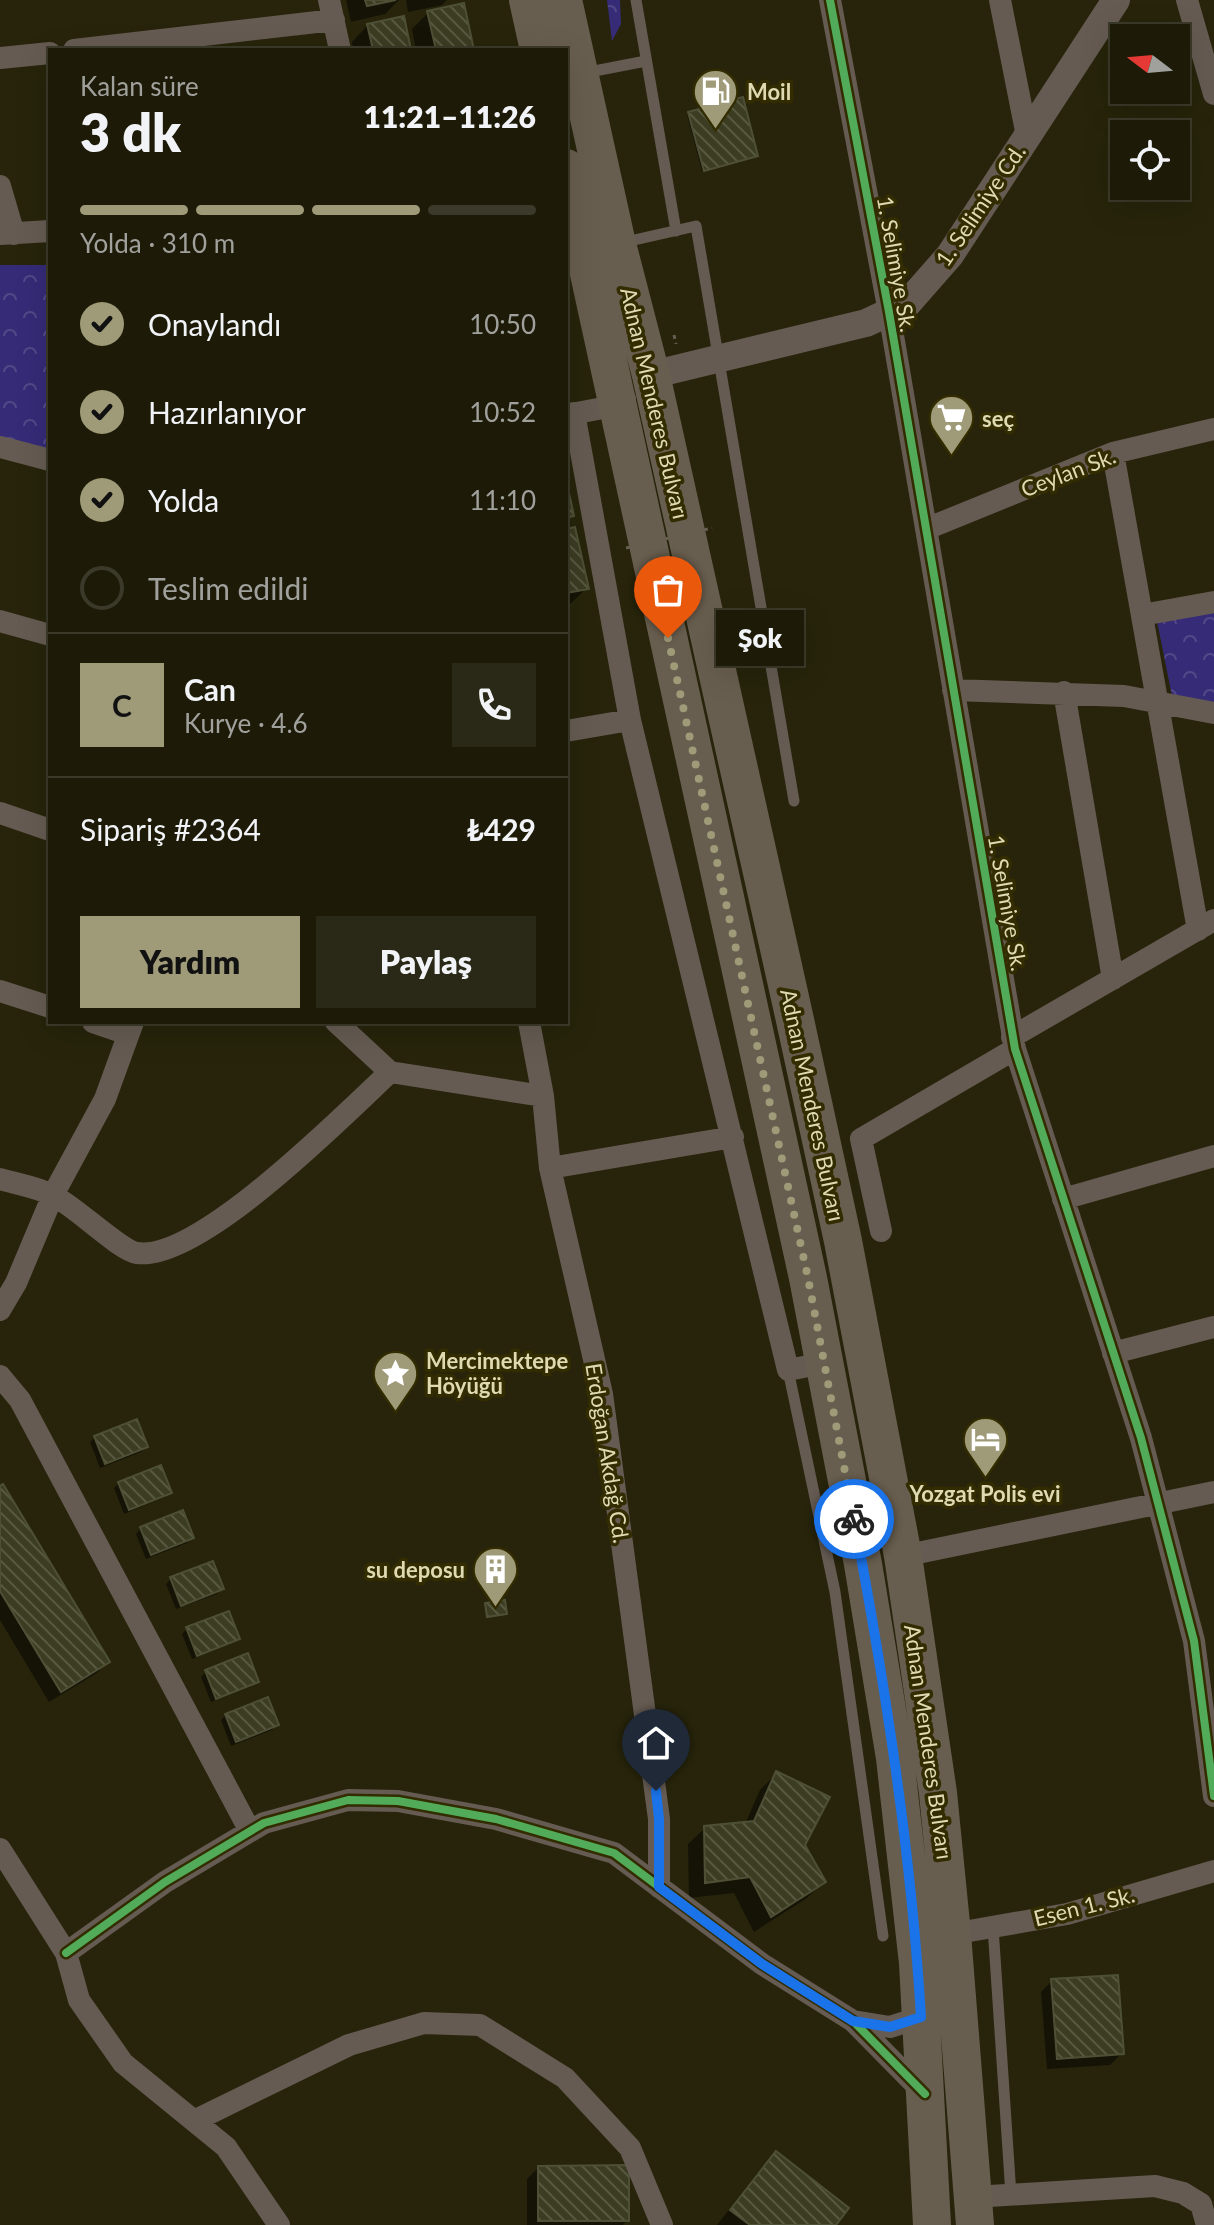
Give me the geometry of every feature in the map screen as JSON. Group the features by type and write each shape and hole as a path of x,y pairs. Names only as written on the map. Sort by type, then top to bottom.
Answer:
{"highway":[{"path":"528,0 539,48"},
{"name":"Adnan Menderes Bulvarı","path":"563,0 617,244 651,375 843,1241 903,1556 938,1793 974,2211"},
{"name":"Adnan Menderes Bulvarı","path":"568,177 808,1278 806,1366 860,1548 895,1758 918,1963 932,2225"}],"street":[{"name":"1. Selimiye Sk.","path":"830,0 889,312 1014,1043 1141,1438 1194,1641 1206,1672 1214,1796"},
{"path":"1000,0 1027,136"},
{"name":"1. Selimiye Cd.","path":"651,375 866,323 907,304 950,255 1116,0"},
{"path":"1187,0 1214,94"},
{"path":"87,48 331,10 340,48"},
{"path":"0,58 48,53"},
{"path":"0,186 7,234 48,231"},
{"path":"651,375 619,405 570,414 630,720 733,1137 806,1366"},
{"name":"Ceylan Sk.","path":"926,529 1113,453 1214,429"},
{"path":"1,451 48,460"},
{"path":"881,1231 861,1139 1113,979 1206,925 1158,702 1113,453"},
{"path":"1142,615 1214,602"},
{"path":"0,621 48,634"},
{"path":"953,690 1124,696 1214,713"},
{"path":"1064,692 1113,979"},
{"path":"568,731 630,720"},
{"path":"0,813 48,829"},
{"path":"0,991 48,1006"},
{"path":"0,1310 16,1283 53,1195 105,1099 130,1028 105,1024"},
{"path":"338,1024 390,1072 543,1096"},
{"name":"Erdoğan Akdağ Cd.","path":"529,1024 543,1096 550,1168 602,1394 659,1819 659,1887"},
{"path":"0,1179 53,1195 135,1253 164,1252 194,1236 284,1172 390,1072"},
{"path":"550,1168 733,1137"},
{"path":"1063,1199 1214,1156"},
{"path":"1113,1353 1214,1327"},
{"path":"0,1376 20,1400 250,1831"},
{"path":"903,1556 1214,1492"},
{"path":"66,1953 165,1882 264,1823 348,1800 398,1801 496,1819 614,1853 762,1964 853,2021 925,2094"},
{"path":"0,1849 66,1953 79,2000 123,2063 226,2147 279,2225"},
{"name":"Esen 1. Sk.","path":"952,1934 1067,1914 1214,1871"},
{"path":"853,2021 890,2027 921,2017"},
{"path":"194,2121 349,2045 424,2023 480,2025 565,2078 630,2148 662,2225"},
{"path":"974,2211 1011,2195 1155,2186 1183,2193 1201,2204 1207,2225"}],"lane":[{"path":"636,0 676,231"},
{"path":"580,74 646,61"},
{"path":"617,244 696,226 794,801"},
{"path":"806,1366 883,1936"},
{"path":"993,1927 1011,2195"}],"path":[{"path":"626,548 712,528"}],"green space":[{"path":"607,0 620,0 621,24 612,41"},
{"path":"0,265 48,265 48,450 0,437"},
{"path":"1214,613 1214,702 1172,696 1157,621"}],"building":[{"path":"365,0 396,0 367,6"},
{"path":"464,3 474,48 436,48 427,11"},
{"path":"404,16 411,48 373,48 367,24"},
{"path":"743,97 758,156 704,171 688,112"},
{"path":"568,488 574,516 568,518"},
{"path":"575,527 589,589 568,593 568,529"},
{"path":"137,1419 148,1447 105,1464 94,1436"},
{"path":"161,1465 172,1493 129,1510 118,1482"},
{"path":"3,1484 110,1662 61,1692 0,1591 0,1486"},
{"path":"183,1510 194,1538 151,1555 140,1527"},
{"path":"213,1561 224,1589 181,1606 170,1577"},
{"name":"su deposu","path":"505,1600 507,1614 487,1617 485,1603"},
{"path":"229,1611 240,1639 197,1656 186,1627"},
{"path":"248,1653 259,1682 216,1699 205,1670"},
{"path":"268,1697 279,1725 236,1742 225,1714"},
{"path":"776,1771 830,1797 805,1845 826,1882 771,1917 750,1877 705,1883 704,1826 754,1821"},
{"path":"1118,1975 1124,2054 1057,2059 1051,1979"},
{"path":"776,2151 849,2208 836,2225 750,2225 730,2210"},
{"path":"629,2165 629,2221 538,2221 538,2166"}],"cycle path":[{"path":"830,0 889,312 1015,1049 1141,1438 1194,1641 1214,1796"},
{"path":"66,1953 165,1882 264,1823 348,1800 398,1801 496,1819 614,1853 762,1964 853,2021 925,2094"}],"way so far":[{"path":"668,638 808,1278 854,1519"}],"place":[{"name":"Moil","path":"716,130"},
{"name":"seç","path":"951,457"},
{"name":"Şok","path":"668,638"},
{"name":"Mercimektepe Höyüğü","path":"395,1412"},
{"name":"Yozgat Polis evi","path":"985,1479"},
{"name":"su deposu","path":"496,1608"}],"route":[{"path":"656,1791 659,1887 762,1964 853,2021 890,2027 921,2017 918,1963 895,1758 854,1519"}]}
